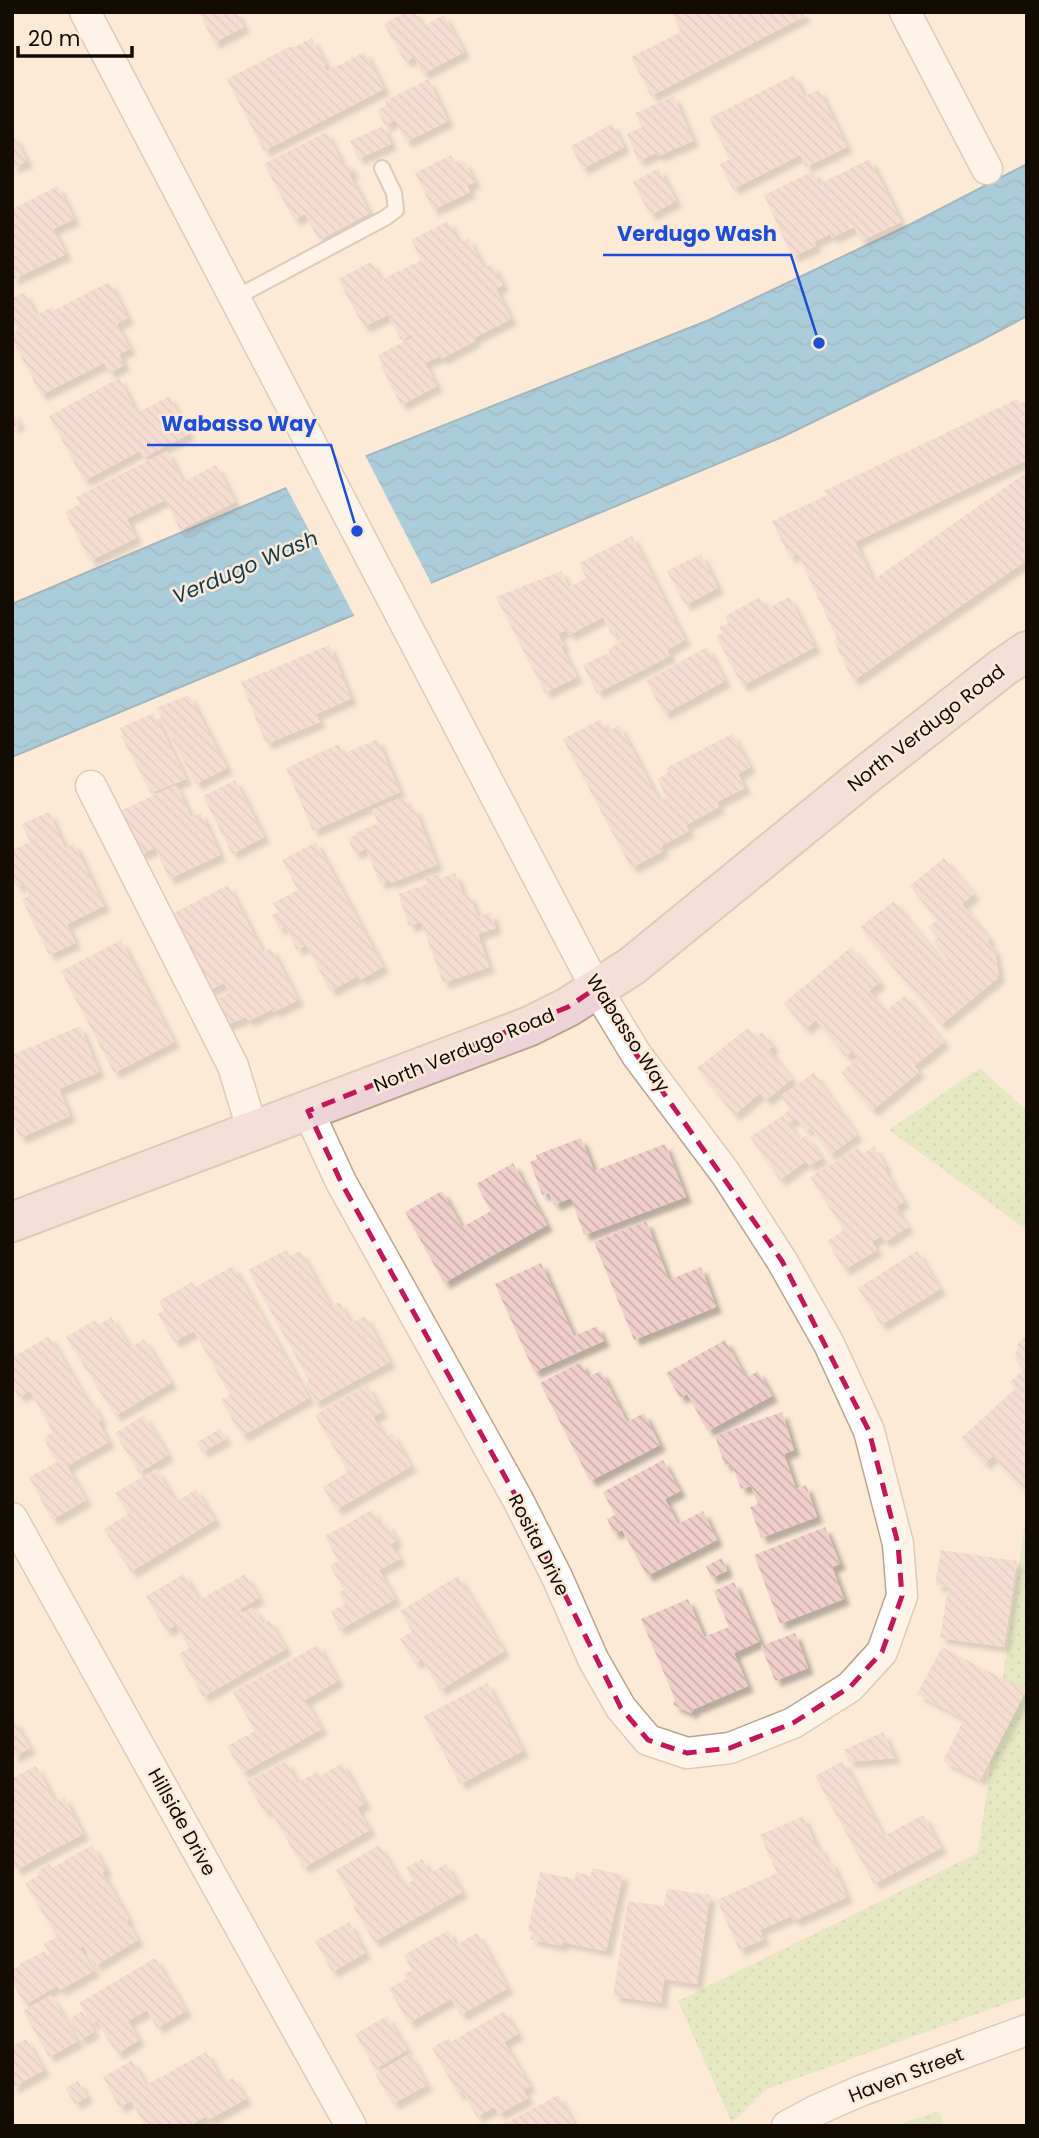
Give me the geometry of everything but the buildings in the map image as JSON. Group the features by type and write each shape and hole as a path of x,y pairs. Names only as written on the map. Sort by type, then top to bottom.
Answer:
{"main road":[{"name":"North Verdugo Road","path":"12,1222 530,1026 568,1007 632,966 867,774 1027,651"}],"street":[{"name":"Wabasso Way","path":"85,12 596,988 636,1054 726,1174 782,1261 829,1344 869,1431 898,1544 902,1596 882,1652"},
{"path":"905,12 987,169"},
{"path":"91,786 233,1066 253,1132"},
{"name":"Rosita Drive","path":"308,1111 341,1182 517,1500 593,1659 621,1708 648,1740 687,1753 730,1748 793,1723 849,1687 882,1652"},
{"name":"Hillside Drive","path":"12,1518 351,2126"},
{"name":"Haven Street","path":"787,2126 860,2091 1027,2030"}],"lane":[{"path":"235,298 396,210 394,193 382,168"}],"highlighted area":[{"path":"596,988 636,1054 782,1261 869,1431 898,1544 902,1596 882,1652 850,1687 793,1723 730,1748 687,1753 648,1740 621,1708 518,1500 341,1182 308,1111 568,1007"}],"green space":[{"path":"980,1068 1027,1111 1027,1230 889,1130"},
{"path":"1027,1508 1027,1996 767,2089 732,2123 678,2001 978,1853"},
{"path":"938,2111 945,2126 895,2126"}],"water":[{"path":"1027,164 1027,316 782,437 12,757 12,604 291,486 709,320 909,225"}],"pier":[{"path":"364,453 433,587 356,619 285,485"}],"place":[{"name":"Verdugo Wash","path":"819,343"},
{"name":"Wabasso Way","path":"357,531"}]}
